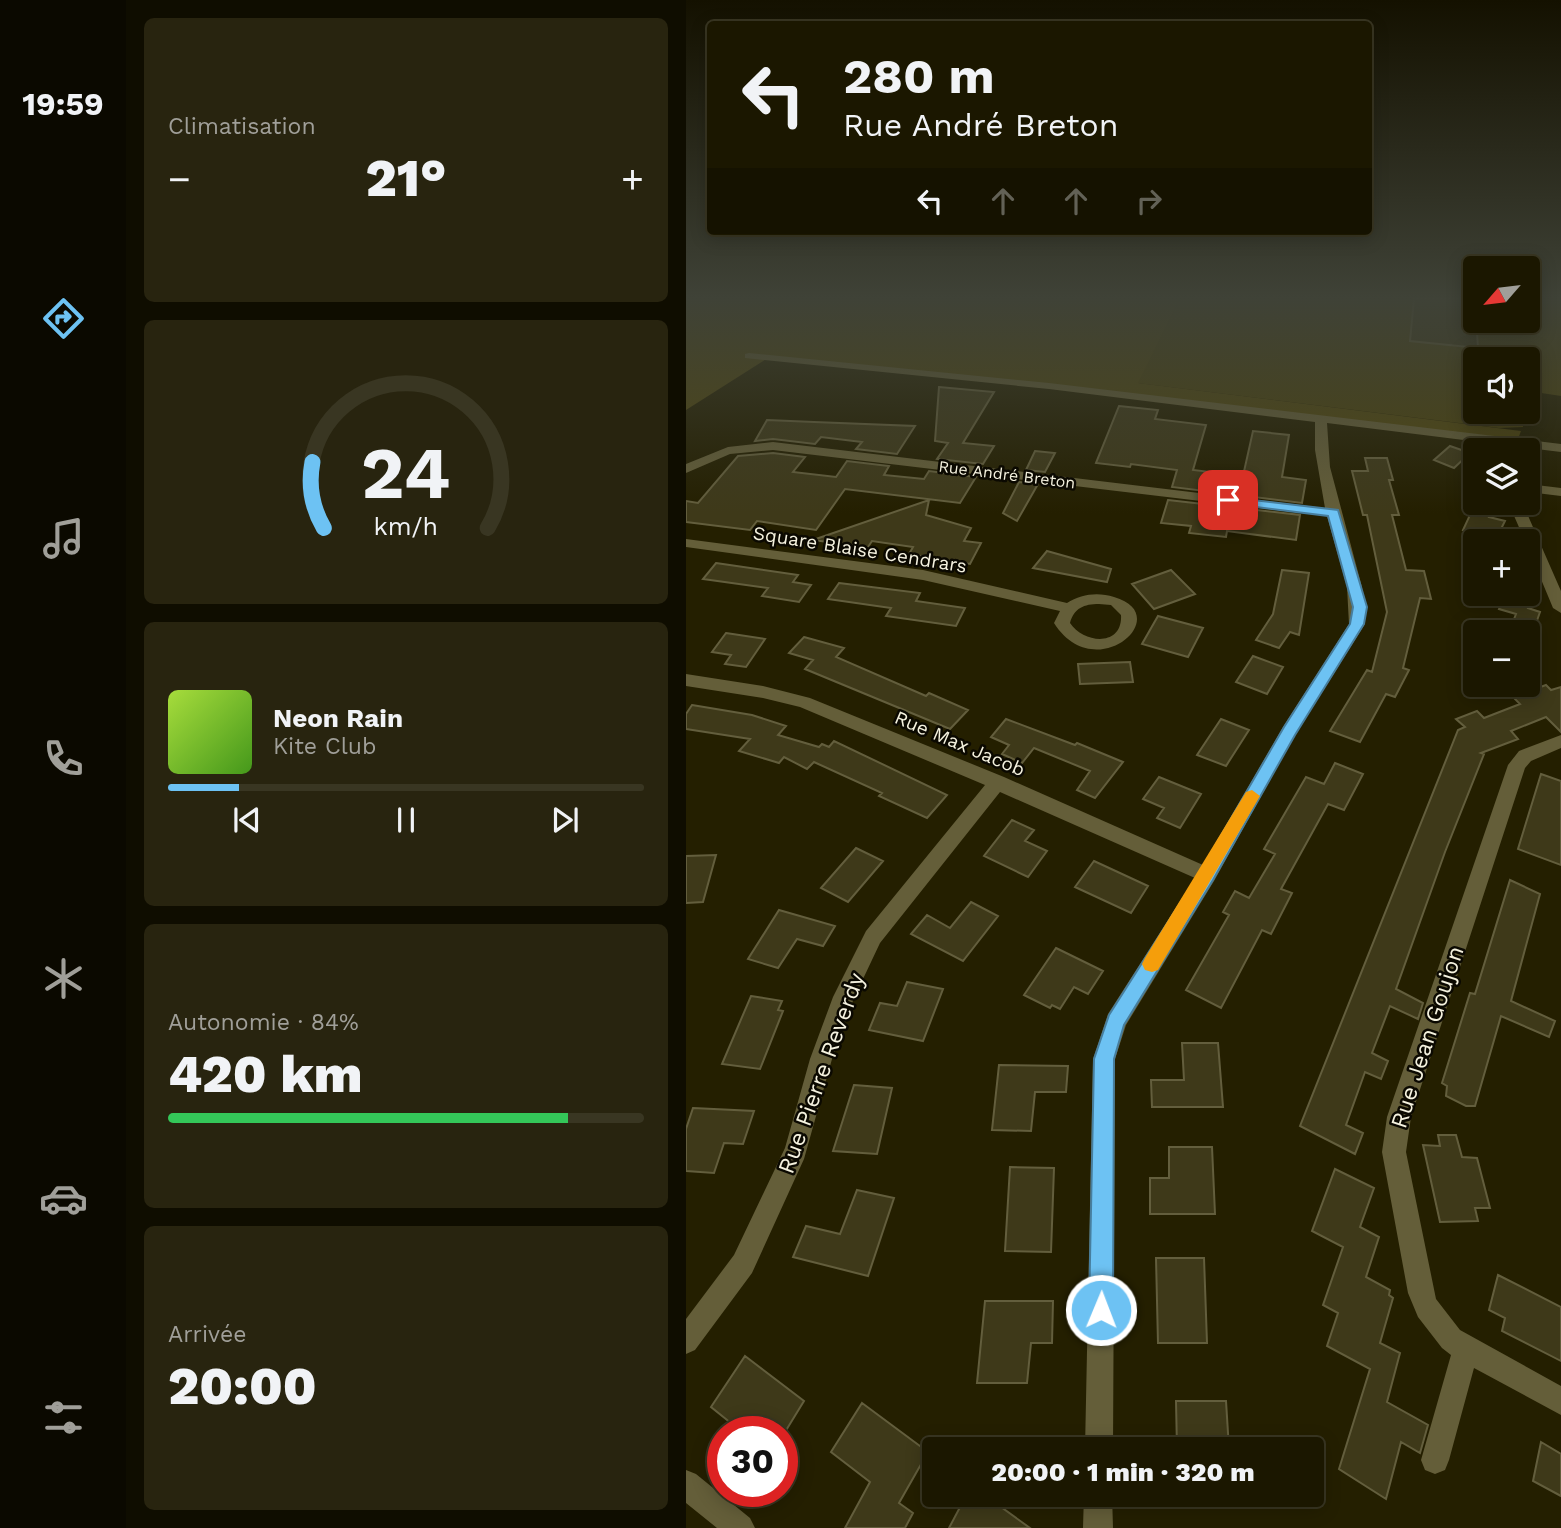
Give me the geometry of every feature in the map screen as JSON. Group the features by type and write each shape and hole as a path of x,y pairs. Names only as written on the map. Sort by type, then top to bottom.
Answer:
{"street":[{"path":"892,370 1049,386 1321,419 1463,440"},
{"path":"1099,1437 1104,1059 1115,1021 1207,875 1289,731 1357,624 1360,607 1333,513 1318,433 1321,419"},
{"name":"Rue André Breton","path":"686,470 721,452 747,446 773,446 1333,513"},
{"path":"1540,447 1561,448"},
{"path":"1540,489 1561,492"},
{"path":"1521,515 1561,608"},
{"name":"Square Blaise Cendrars","path":"686,543 923,575 1068,608"},
{"name":"Rue Max Jacob","path":"686,680 763,692 804,702 998,782 1207,875"},
{"name":"Rue Jean Goujon","path":"1561,741 1525,756 1517,765 1394,1137 1394,1152 1421,1293 1437,1324 1466,1349 1561,1401"},
{"name":"Rue Pierre Reverdy","path":"686,1341 743,1264 796,1151 821,1059 844,997 873,937 998,782"},
{"path":"1435,1460 1466,1349"},
{"path":"686,1484 740,1528"},
{"path":"1098,1507 1098,1528"}],"shaded area":[{"path":"686,370 749,370 686,410"},
{"path":"882,370 1144,370 1138,383 1521,431 1518,438 1509,438"},
{"path":"1143,370 1463,370 1463,424 1137,383"},
{"path":"1540,370 1561,370 1561,396 1540,393"},
{"path":"1467,424 1523,424 1523,427 1499,428"}],"building":[{"path":"939,387 994,392 963,443 994,446 983,464 937,459 948,443 935,441"},
{"path":"1119,406 1158,410 1155,419 1206,425 1193,470 1243,476 1253,431 1289,435 1282,477 1306,480 1302,503 1172,487 1177,470 1096,463"},
{"path":"767,420 915,426 897,454 856,449 862,442 821,437 815,444 773,439 755,441"},
{"path":"1450,446 1463,451 1463,460 1454,468 1434,460"},
{"path":"1035,451 1055,453 1045,472 1026,470"},
{"path":"773,453 805,457 793,472 836,477 847,461 889,466 884,475 924,479 929,471 976,477 960,503 845,489 816,530 757,521 750,530 686,522 686,501 698,503 738,456"},
{"path":"1365,458 1387,458 1393,480 1389,480 1399,515 1392,515 1406,570 1424,571 1431,599 1420,598 1403,668 1409,670 1395,697 1386,694 1360,742 1330,731 1367,670 1372,672 1387,612 1367,515 1363,515 1352,471 1368,471"},
{"path":"1019,482 1038,484 1017,521 1003,513"},
{"path":"929,500 926,515 971,528 964,541 981,543 970,564 909,554 913,547 872,541 864,553 858,546 813,540"},
{"path":"1168,500 1300,515 1296,540 1227,531 1226,537 1189,533 1191,526 1161,523"},
{"path":"1470,515 1490,515 1489,517 1505,521 1501,529 1463,529"},
{"path":"1047,551 1111,569 1107,582 1033,568"},
{"path":"716,563 798,575 793,582 811,585 799,602 762,596 768,588 703,579"},
{"path":"1171,570 1195,594 1154,609 1132,584"},
{"path":"1282,570 1309,573 1299,635 1290,632 1279,648 1256,640 1273,614"},
{"path":"839,583 920,593 916,601 965,608 956,626 886,616 891,608 828,599"},
{"path":"1500,606 1529,606 1540,612 1537,620 1514,620 1516,614 1499,609"},
{"path":"1158,616 1203,628 1188,657 1142,644"},
{"path":"726,633 765,639 746,667 725,664 731,655 712,652"},
{"path":"804,637 844,648 836,657 926,696 929,693 968,710 950,729 805,669 813,660 789,653"},
{"path":"1253,656 1283,667 1267,694 1236,682"},
{"path":"1130,662 1133,682 1080,684 1078,664"},
{"path":"1546,685 1551,690 1561,687 1561,732 1546,717 1511,731 1518,739 1481,753 1484,754 1445,852 1396,989 1423,1003 1418,1019 1390,1006 1372,1053 1388,1061 1381,1079 1365,1072 1346,1125 1363,1133 1355,1154 1300,1126 1458,730 1465,727 1456,719 1477,711 1484,718 1520,704 1513,697 1540,697 1540,687"},
{"path":"692,705 752,715 786,726 778,735 819,747 822,744 829,747 834,741 947,795 927,818 879,796 882,793 814,762 807,769 784,757 779,763 739,751 750,739 686,729 686,714"},
{"path":"1006,719 1123,762 1095,798 1077,790 1090,771 1034,748 1022,763 1002,754 1009,745 991,737"},
{"path":"1221,719 1249,730 1226,766 1197,755"},
{"path":"1335,763 1363,774 1344,810 1328,804 1281,889 1292,893 1271,934 1262,930 1221,1008 1186,990 1229,915 1223,912 1235,891 1249,898 1275,854 1264,849 1306,777 1324,784"},
{"path":"1541,774 1561,781 1561,865 1518,849"},
{"path":"1159,777 1201,794 1180,828 1157,818 1164,808 1143,799"},
{"path":"1012,820 1034,830 1025,841 1047,851 1028,877 984,856"},
{"path":"856,848 883,861 848,902 821,888"},
{"path":"716,855 703,902 686,903 686,856"},
{"path":"1094,861 1148,886 1131,913 1075,887"},
{"path":"1510,880 1540,894 1511,1001 1555,1021 1549,1037 1501,1016 1475,1106 1466,1106 1446,1096 1447,1086 1442,1083 1470,993 1475,994"},
{"path":"971,902 998,916 963,961 911,934 927,915 950,928"},
{"path":"779,910 835,926 823,946 797,939 778,968 748,959"},
{"path":"1056,948 1103,971 1088,994 1074,987 1060,1009 1052,1005 1050,1008 1024,995"},
{"path":"907,982 943,989 923,1041 869,1030 880,1003 897,1006"},
{"path":"751,996 782,1001 778,1010 783,1011 760,1069 722,1064"},
{"path":"1182,1043 1218,1043 1223,1107 1152,1107 1151,1080 1184,1080"},
{"path":"999,1065 1068,1066 1066,1092 1035,1092 1031,1131 992,1130"},
{"path":"854,1085 892,1088 877,1154 833,1151"},
{"path":"693,1108 754,1111 743,1144 724,1143 714,1173 686,1171 686,1129"},
{"path":"1438,1135 1456,1135 1462,1157 1477,1158 1490,1208 1475,1208 1478,1221 1440,1222 1423,1145 1440,1146"},
{"path":"1169,1147 1212,1147 1215,1214 1150,1214 1150,1178 1169,1178"},
{"path":"1010,1167 1054,1168 1051,1252 1005,1251"},
{"path":"1335,1169 1374,1188 1360,1227 1379,1237 1366,1277 1390,1290 1389,1295 1393,1298 1380,1343 1400,1353 1387,1402 1428,1425 1420,1453 1401,1442 1386,1499 1339,1469 1370,1369 1327,1346 1338,1313 1323,1305 1343,1247 1312,1231"},
{"path":"857,1190 894,1198 868,1276 793,1257 806,1226 840,1234"},
{"path":"1156,1258 1204,1258 1207,1343 1158,1343"},
{"path":"1498,1275 1561,1307 1561,1361 1502,1331 1505,1318 1489,1310"},
{"path":"985,1301 1053,1301 1052,1343 1031,1343 1027,1383 977,1383"},
{"path":"745,1356 804,1401 795,1416 722,1416 711,1407"},
{"path":"1176,1401 1226,1401 1228,1437 1177,1437"},
{"path":"862,1403 922,1448 922,1463 899,1503 913,1513 905,1528 845,1528 870,1482 831,1452"},
{"path":"1541,1442 1561,1454 1561,1496 1533,1481"},
{"path":"960,1507 1001,1507 1030,1528 949,1528"}],"slow traffic":[{"path":"1152,964 1252,796"}],"route":[{"path":"1101,1310 1104,1059 1115,1021 1207,875 1289,731 1341,652 1357,624 1360,607 1333,513 1228,500"}]}
